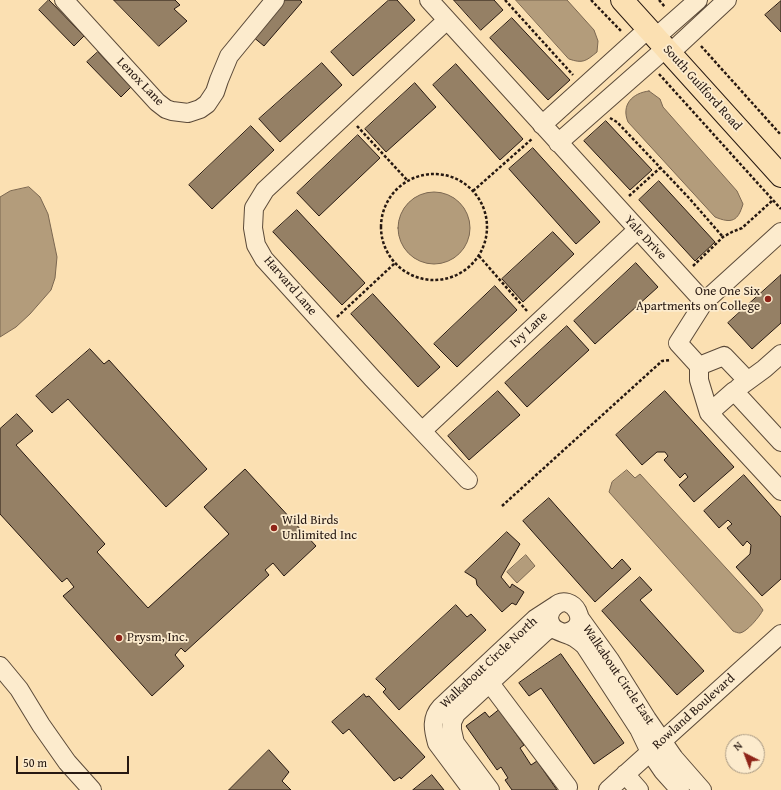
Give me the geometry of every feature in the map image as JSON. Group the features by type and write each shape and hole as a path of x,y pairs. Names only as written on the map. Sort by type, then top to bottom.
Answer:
{"main road":[{"name":"South Guilford Road","path":"622,0 781,176"}],"street":[{"name":"Lenox Lane","path":"64,0 157,102 166,109 188,113 200,109 212,98 229,56 275,0"},
{"name":"Yale Drive","path":"429,0 540,130 558,143 704,302"},
{"path":"558,143 660,42 698,0"},
{"path":"540,130 660,42 727,0"},
{"name":"Harvard Lane","path":"447,20 265,190 254,208 254,234 256,244 264,259 372,378 468,480"},
{"name":"Ivy Lane","path":"422,431 637,230"},
{"path":"781,232 704,302 678,343 699,366 699,380 709,413 781,491"},
{"path":"709,413 741,385 764,369 781,354"},
{"path":"699,366 724,356 741,385 781,442"},
{"path":"564,603 572,605 578,612 579,617 577,626 569,632 558,630 549,619 555,606 564,603"},
{"name":"Walkabout Circle North","path":"443,728 452,722 456,714 485,676 535,619 555,606"},
{"name":"Walkabout Circle East","path":"579,617 610,660 656,746 663,771 680,790"},
{"name":"Walkabout Circle East","path":"558,630 575,638 585,646 639,728 656,746 674,758 702,790"},
{"name":"Walkabout Circle North","path":"485,676 545,632 558,630"},
{"name":"Rowland Boulevard","path":"608,790 781,634"},
{"path":"0,666 19,689 41,725 67,762 92,790"},
{"path":"485,676 568,787"},
{"path":"472,790 437,743 443,728 490,790"},
{"path":"625,774 639,790"}],"path":[{"path":"505,0 574,76"},
{"path":"591,0 622,32"},
{"path":"698,43 781,135"},
{"path":"656,70 781,209"},
{"path":"608,117 617,122 724,237"},
{"path":"352,122 408,181"},
{"path":"473,191 540,130"},
{"path":"624,201 660,168"},
{"path":"436,174 450,176 462,182 473,191 481,202 486,215 487,229 485,243 478,256 468,268 454,276 439,280 423,279 408,273 396,263 386,250 382,235 382,219 387,204 396,190 408,181 422,176 436,174"},
{"path":"688,271 724,237 742,228 773,200"},
{"path":"478,256 530,315"},
{"path":"333,320 396,263"},
{"path":"502,506 662,360 675,360"}],"shaded area":[{"path":"516,0 567,0 594,30 598,41 597,52 584,61 569,59"},
{"path":"649,91 660,99 663,107 737,191 743,204 739,214 734,220 726,220 715,217 628,122 626,116 627,105 633,97"},
{"path":"29,187 40,197 48,214 57,257 55,278 51,290 30,314 16,327 0,337 0,197 10,191"},
{"path":"434,192 448,195 460,202 467,214 470,228 467,242 460,254 448,261 434,264 420,261 408,254 401,242 398,228 401,214 408,202 420,195"},
{"path":"627,470 635,478 640,474 758,603 763,610 750,627 740,633 733,631 609,492 612,482"},
{"path":"526,555 535,566 517,583 507,572"}],"building":[{"path":"49,0 84,36 74,46 39,10"},
{"path":"114,0 175,0 180,5 174,9 187,21 159,46"},
{"path":"283,0 300,0 302,2 264,46 252,36"},
{"path":"389,0 397,0 415,20 353,76 331,52"},
{"path":"454,0 494,0 503,10 481,30"},
{"path":"781,1 781,32 765,15"},
{"path":"512,18 570,80 548,100 490,38"},
{"path":"98,52 131,87 121,97 87,62"},
{"path":"322,63 342,85 280,142 259,119"},
{"path":"456,64 523,139 500,160 433,85"},
{"path":"415,83 436,107 386,152 365,129"},
{"path":"606,121 652,170 630,190 584,141"},
{"path":"251,126 274,150 212,209 189,185"},
{"path":"358,135 380,158 319,216 297,193"},
{"path":"533,148 600,222 576,244 509,169"},
{"path":"659,181 715,242 695,261 639,200"},
{"path":"297,210 365,283 342,305 273,232"},
{"path":"553,232 574,254 523,302 502,279"},
{"path":"636,263 658,287 595,344 574,321"},
{"name":"One One Six Apartments on College","path":"781,275 781,323 752,349 728,323"},
{"path":"495,286 517,310 457,367 434,344"},
{"path":"373,294 440,367 418,387 351,314"},
{"path":"567,326 589,350 527,407 505,383"},
{"path":"90,349 104,364 109,360 207,469 166,507 68,399 52,413 36,396"},
{"path":"498,391 520,415 469,460 448,436"},
{"path":"665,391 734,467 694,502 679,485 688,477 685,473 680,478 664,460 668,456 665,452 657,452 642,465 616,435"},
{"path":"17,414 33,431 16,445 105,544 97,552 148,608 229,534 204,507 245,469 316,546 284,576 273,563 265,570 269,575 185,652 181,648 175,655 184,666 152,696 63,596 74,587 67,578 62,582 0,514 0,429"},
{"path":"744,475 781,517 781,579 762,596 736,567 750,554 751,545 747,541 743,546 727,528 732,524 728,520 719,528 704,511"},
{"path":"549,498 612,569 622,559 631,569 595,602 523,521"},
{"path":"507,532 520,544 501,577 510,588 512,584 524,592 516,605 512,603 502,612 477,585 476,579 465,572"},
{"path":"640,577 652,590 640,600 704,671 677,695 602,611"},
{"path":"456,605 467,617 471,614 486,630 399,710 383,692 386,689 376,679"},
{"path":"561,654 624,743 594,764 541,688 529,696 519,683"},
{"path":"364,694 366,697 369,696 425,757 401,779 400,777 394,781 349,729 343,734 332,722"},
{"path":"499,710 524,745 520,748 531,765 537,761 557,790 512,790 505,780 508,778 501,767 497,770 466,726 485,712 489,717"},
{"path":"269,750 289,772 282,781 291,790 229,790"},
{"path":"432,775 444,790 413,790"}],"place":[{"name":"One One Six Apartments on College","path":"768,299"},
{"name":"Wild Birds Unlimited Inc","path":"274,528"},
{"name":"Prysm, Inc.","path":"119,638"}]}
